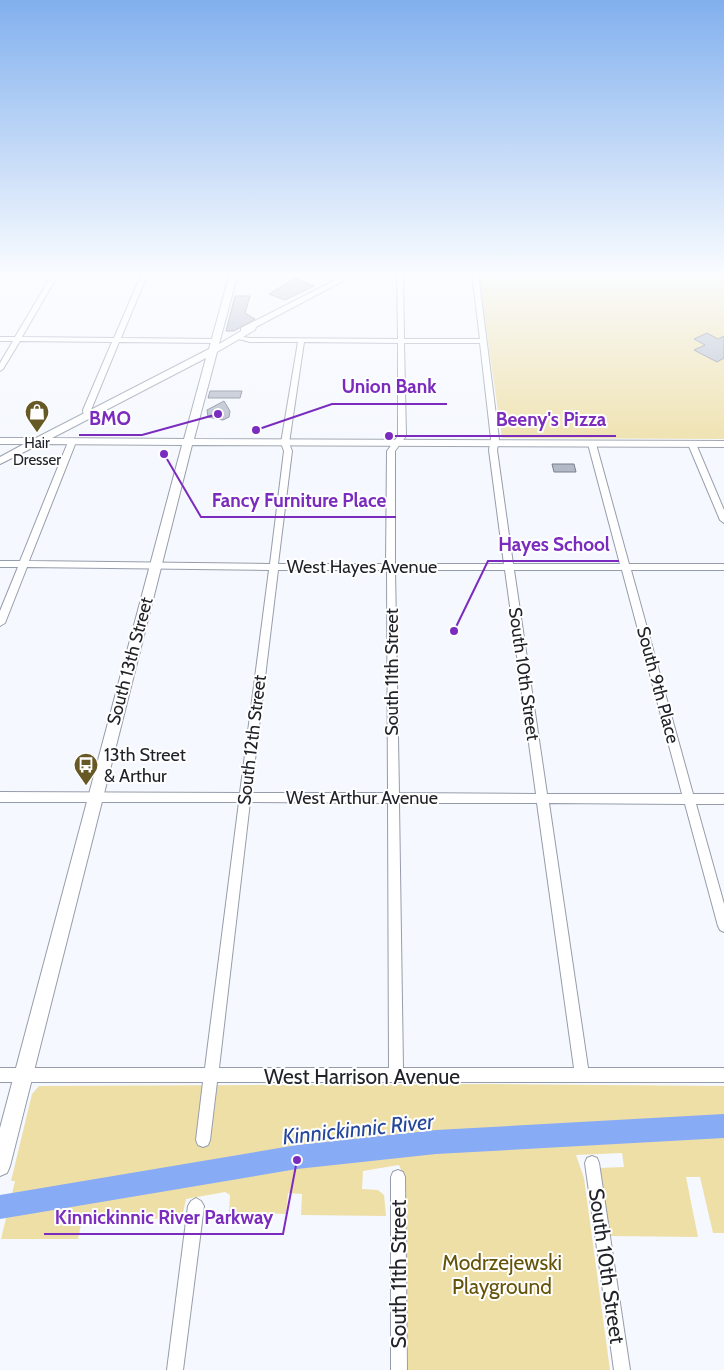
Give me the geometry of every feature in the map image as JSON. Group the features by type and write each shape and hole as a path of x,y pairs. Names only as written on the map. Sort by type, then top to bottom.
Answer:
{"street":[{"path":"87,416 87,410 117,337"},
{"name":"South 13th Street","path":"0,1166 154,566 215,337"},
{"path":"0,461 87,416 213,345 232,337"},
{"name":"South 11th Street","path":"396,1076 390,474 391,451 402,436 401,337"},
{"name":"South 10th Street","path":"483,337 495,444 493,450 496,474 582,1076"},
{"path":"0,339 116,340 213,345 238,338 301,341 484,341"},
{"path":"0,369 18,339"},
{"name":"South 12th Street","path":"203,1140 288,451 285,444 301,341"},
{"path":"0,441 186,444 724,444"},
{"path":"0,623 72,442"},
{"name":"South 9th Place","path":"592,444 724,926"},
{"path":"692,444 724,520"},
{"name":"West Hayes Avenue","path":"0,564 273,567 724,567"},
{"name":"West Arthur Avenue","path":"0,797 724,798"},
{"name":"West Harrison Avenue","path":"0,1075 724,1075"},
{"name":"South 10th Street","path":"592,1162 622,1370"},
{"name":"South 11th Street","path":"398,1178 398,1370"},
{"path":"176,1370 196,1206"}],"green space":[{"path":"487,337 724,337 724,439 502,438"},
{"name":"Modrzejewski Playground","path":"491,1084 724,1086 724,1233 713,1233 700,1177 686,1177 698,1237 610,1236 600,1168 624,1167 622,1153 576,1155 584,1178 610,1370 408,1370 405,1179 399,1165 363,1171 362,1189 378,1190 384,1195 386,1216 301,1215 302,1194 288,1193 286,1214 229,1212 230,1195 225,1192 186,1199 182,1218 82,1220 78,1239 1,1239 15,1181 11,1181 32,1094 39,1086"}],"building":[{"path":"698,337 714,337 718,339 724,337 724,358 717,362 694,350 705,345 694,339"},
{"path":"210,391 242,391 240,398 208,398"},
{"path":"224,401 230,411 229,417 223,420 208,417 207,410"},
{"path":"552,464 574,464 576,472 554,472"}],"waterway":[{"name":"Kinnickinnic River","path":"0,1207 297,1157 436,1142 724,1126"}],"place":[{"name":"BMO","path":"218,414"},
{"name":"Union Bank","path":"256,430"},
{"name":"Hair Dresser","path":"37,433"},
{"name":"Beeny's Pizza","path":"389,436"},
{"name":"Fancy Furniture Place","path":"164,454"},
{"name":"Hayes School","path":"454,631"},
{"name":"13th Street & Arthur","path":"86,786"},
{"name":"Kinnickinnic River Parkway","path":"297,1160"}]}
